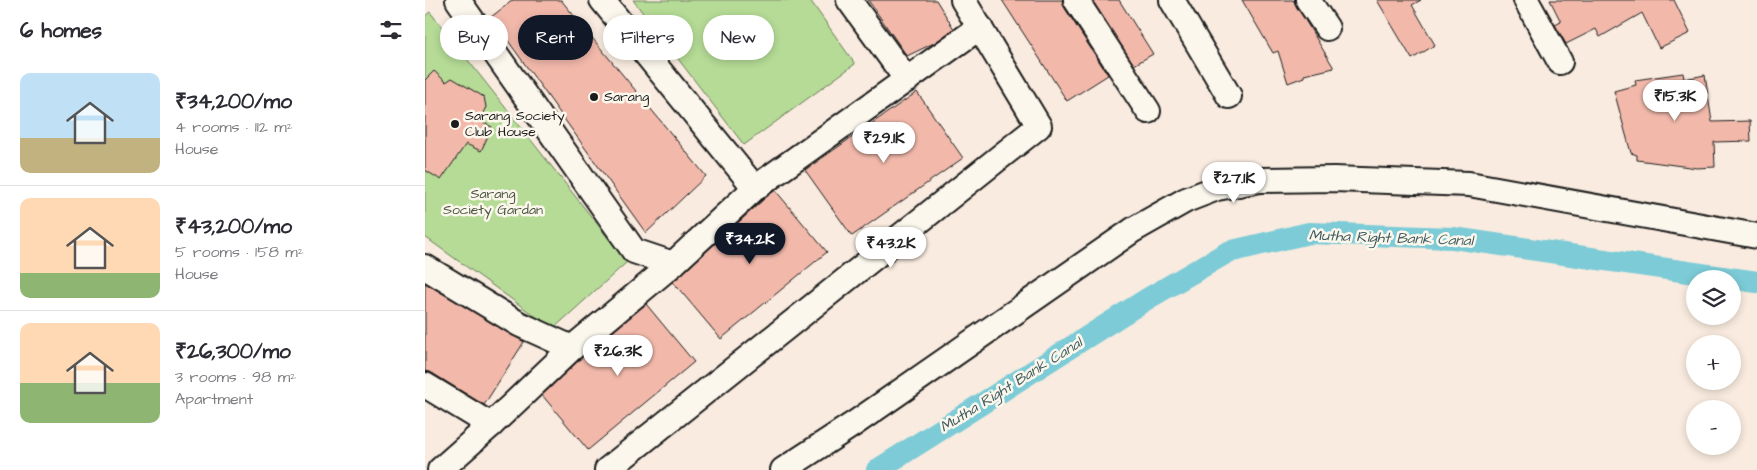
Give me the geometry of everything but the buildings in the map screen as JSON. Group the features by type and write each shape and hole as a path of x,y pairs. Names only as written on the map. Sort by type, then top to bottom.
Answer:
{"street":[{"path":"458,0 634,251 673,264"},
{"path":"601,0 755,188"},
{"path":"849,0 907,80"},
{"path":"607,470 1039,126 963,0"},
{"path":"1076,0 1147,111"},
{"path":"1172,0 1229,96"},
{"path":"1308,0 1327,28"},
{"path":"1526,0 1560,62"},
{"path":"440,470 491,425 572,348 673,264 755,188 980,27"},
{"path":"783,470 855,423 1133,230 1186,200 1217,188 1260,180 1325,179 1469,184 1757,236"},
{"path":"425,267 519,324 572,348"},
{"path":"425,385 491,425"}],"green space":[{"path":"633,0 810,0 855,64 744,145 679,60 693,60 693,15 644,15"},
{"name":"Sarang Society Gardan","path":"430,12 440,25 440,60 468,60 627,262 553,329 425,237 425,16"}],"waterway":[{"name":"Mutha Right Bank Canal","path":"877,470 1147,299 1228,252 1309,233 1453,238 1757,282"}],"place":[{"name":"Sarang","path":"594,97"},
{"name":"Sarang Society Club House","path":"455,124"}]}
